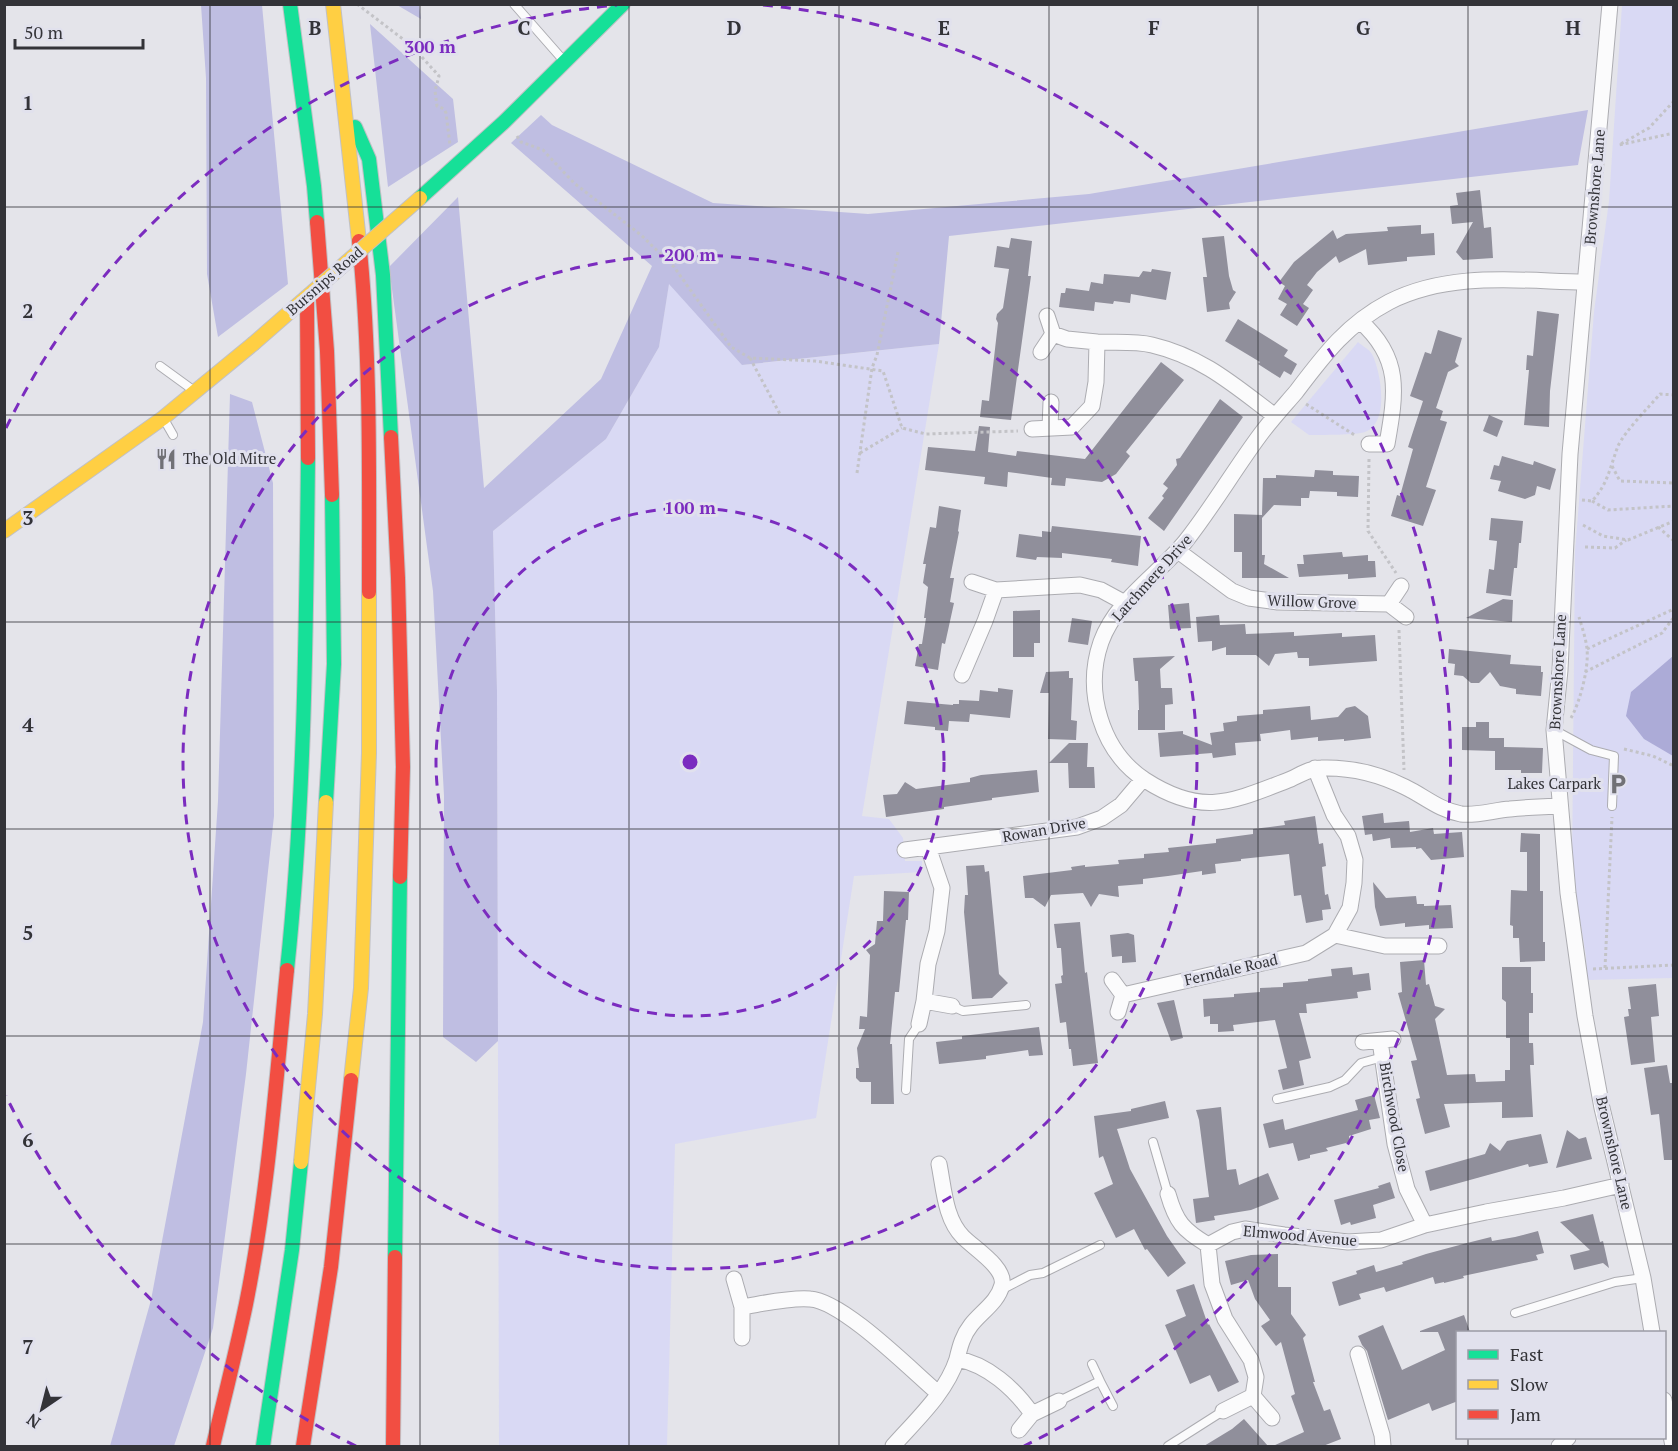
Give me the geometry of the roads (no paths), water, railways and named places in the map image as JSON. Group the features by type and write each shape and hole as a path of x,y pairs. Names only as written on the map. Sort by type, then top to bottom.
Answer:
{"main road":[{"path":"263,1446 292,1250 312,1050 326,837 334,664 334,551 327,351 314,186 290,4"},
{"path":"303,1446 331,1268 359,1010 369,753 369,490 364,292 333,4"},
{"name":"Bursnips Road","path":"4,531 163,418 253,344 504,122 623,4"},
{"path":"344,99 369,159 382,275 394,477 403,767 397,1020 393,1446"},
{"path":"304,250 314,186"},
{"path":"213,1446 246,1304 269,1153 296,886 303,736 308,528 309,415 306,283"},
{"path":"369,753 381,818"},
{"path":"387,850 384,1196 395,1246"},
{"path":"292,1097 312,1050"},
{"path":"220,1418 238,1396 266,1268"}],"street":[{"name":"Brownshore Lane","path":"1610,4 1569,465 1558,732 1560,806 1568,893 1585,1016 1602,1108 1643,1278 1652,1331"},
{"name":"Larchmere Drive","path":"1560,806 1464,814 1442,808 1405,787 1371,774 1341,768 1314,768 1230,802 1204,803 1181,799 1128,767 1113,747 1100,720 1094,680 1101,642 1114,617 1125,603 1178,551 1275,416 1333,344 1360,321 1389,302 1425,287 1455,281 1585,282"},
{"path":"1047,316 1053,334"},
{"path":"1360,321 1376,334 1385,351 1394,383 1395,398 1387,444 1369,444"},
{"path":"1053,334 1067,339 1150,345 1194,358 1275,416"},
{"path":"1041,352 1053,334"},
{"path":"1032,429 1072,427 1092,406 1096,382 1097,342"},
{"path":"1050,428 1051,402"},
{"name":"Willow Grove","path":"1178,551 1232,591 1249,598 1278,603 1389,604"},
{"path":"972,582 996,590 1080,585 1101,590 1125,603"},
{"path":"1401,586 1389,604 1406,617"},
{"path":"962,675 996,590"},
{"path":"1314,768 1334,814 1348,836 1355,860 1350,908 1335,935 1385,946 1439,945"},
{"name":"Rowan Drive","path":"905,850 1077,827 1102,818 1121,805 1143,778"},
{"path":"919,1024 928,964 937,931 942,888 928,847"},
{"name":"Ferndale Road","path":"1123,995 1306,952 1335,935"},
{"path":"1112,980 1123,995 1118,1012"},
{"path":"924,1001 952,1006"},
{"name":"Birchwood Close","path":"1363,1042 1387,1040 1383,1057 1398,1155 1407,1189 1425,1225"},
{"path":"893,1446 949,1378 964,1335 991,1305 1003,1282 999,1271 962,1236 955,1226 948,1212 939,1164"},
{"name":"Elmwood Avenue","path":"1208,1245 1232,1232 1245,1229 1348,1242 1381,1240 1425,1225 1621,1185"},
{"path":"1168,1194 1180,1224 1189,1233 1208,1245 1212,1284 1225,1319 1251,1360 1256,1377 1253,1396 1272,1418"},
{"path":"734,1279 742,1307 742,1338"},
{"path":"742,1307 810,1298 826,1302 845,1312 938,1393"},
{"path":"1358,1354 1383,1446"},
{"path":"957,1359 977,1364 989,1371 1025,1404 1032,1414"},
{"path":"1223,1412 1253,1396"},
{"path":"1019,1430 1032,1414 1059,1401"},
{"path":"1666,1405 1674,1446"}],"lane":[{"path":"514,4 565,63"},
{"path":"160,366 196,392"},
{"path":"163,418 173,435"},
{"path":"1558,732 1591,750 1614,756 1612,806"},
{"path":"952,1006 963,1011 1026,1005"},
{"path":"906,1090 909,1039 919,1024"},
{"path":"1277,1099 1330,1087 1345,1080 1361,1064 1383,1057"},
{"path":"1153,1142 1168,1194"},
{"path":"1000,1290 1030,1275 1043,1274 1100,1245"},
{"path":"1515,1312 1615,1282 1643,1278"},
{"path":"1092,1364 1113,1406"},
{"path":"1059,1401 1100,1381"},
{"path":"1168,1446 1223,1412"}],"place":[{"name":"The Old Mitre","path":"166,459"},
{"name":"Lakes Carpark","path":"1618,784"}]}
